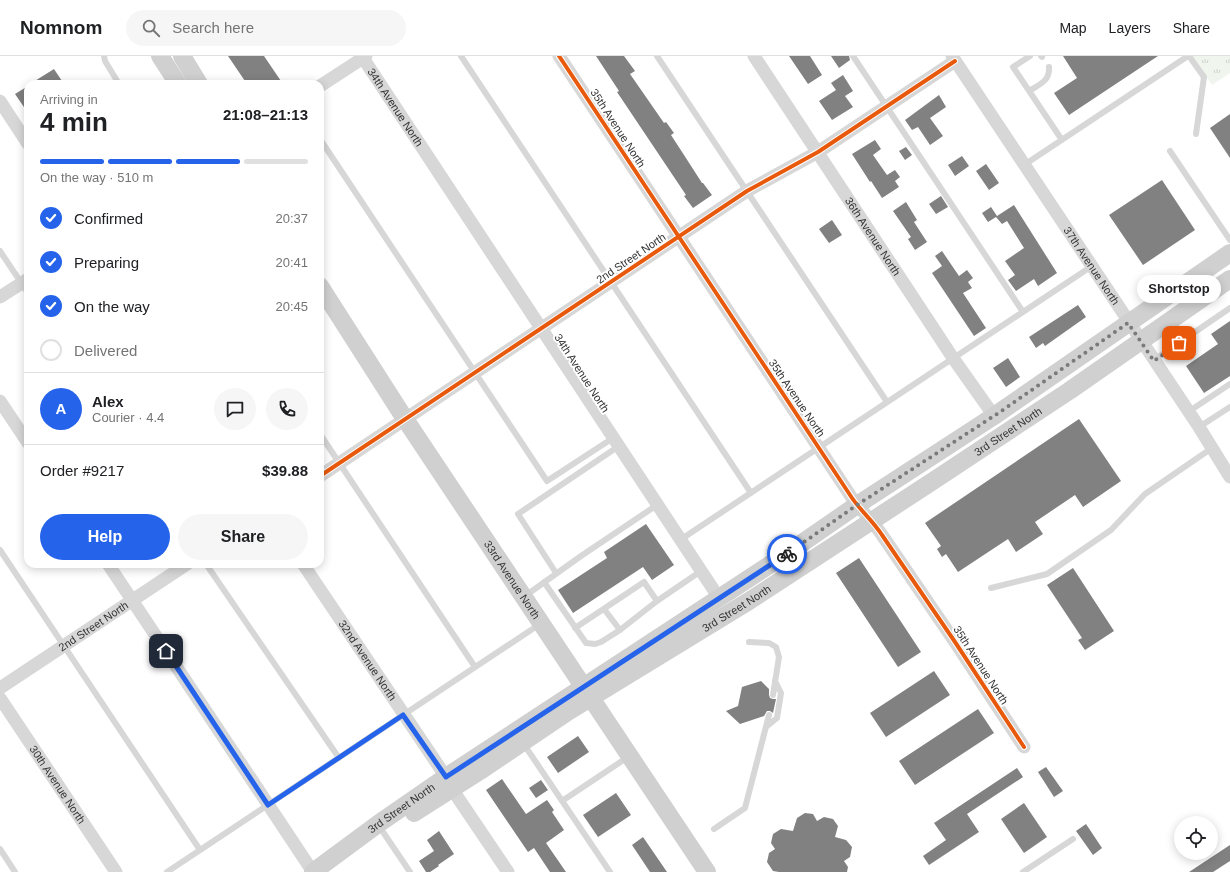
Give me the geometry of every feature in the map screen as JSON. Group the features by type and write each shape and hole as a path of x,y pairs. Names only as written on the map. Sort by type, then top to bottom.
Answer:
{"main road":[{"path":"160,56 175,80"},
{"path":"182,56 197,80"},
{"name":"3rd Street North","path":"313,872 378,824 522,742 588,692 719,598 857,505 994,416 1230,253"},
{"name":"3rd Street North","path":"313,872 383,832 449,783 588,692 749,601 1039,411 1230,278"},
{"name":"33rd Avenue North","path":"324,292 406,419 707,872"}],"street":[{"name":"35th Avenue North","path":"560,56 678,237 857,505 872,521 955,642 1024,747"},
{"name":"36th Avenue North","path":"754,56 953,358 994,416"},
{"path":"324,83 365,57"},
{"name":"34th Avenue North","path":"365,57 719,598"},
{"name":"2nd Street North","path":"324,473 747,191 818,152 953,59"},
{"name":"37th Avenue North","path":"953,59 1092,266 1230,477"},
{"path":"0,101 24,138"},
{"path":"0,297 24,286"},
{"path":"0,401 24,437"},
{"path":"111,568 313,872"},
{"name":"2nd Street North","path":"0,688 181,568"},
{"name":"32nd Avenue North","path":"306,568 508,872"},
{"name":"30th Avenue North","path":"0,698 116,872"}],"lane":[{"path":"104,56 104,61 117,80"},
{"path":"461,56 751,493"},
{"path":"657,56 887,402"},
{"path":"853,56 1023,312"},
{"path":"1030,56 1013,67 1062,140"},
{"path":"1024,165 1189,56 1204,77 1196,134"},
{"path":"1029,91 1045,81 1050,73 1049,67"},
{"path":"324,145 547,481 616,442"},
{"path":"1170,151 1230,240"},
{"path":"0,251 24,282"},
{"path":"680,540 1092,266"},
{"path":"1154,361 1230,308"},
{"path":"1188,412 1230,384"},
{"path":"1199,428 1230,407"},
{"path":"324,440 475,667"},
{"path":"556,573 518,514 616,442"},
{"path":"991,588 1047,574 1111,530 1145,494 1212,448"},
{"path":"524,597 556,573 657,505"},
{"path":"0,550 200,850"},
{"path":"209,568 339,758"},
{"path":"544,582 586,642 595,644 620,630 657,601 701,571"},
{"path":"575,628 644,582 657,601"},
{"path":"604,609 620,630"},
{"path":"167,872 541,623"},
{"path":"749,642 769,643 776,648 779,657 773,695"},
{"path":"766,727 776,718 779,705 781,693 775,681"},
{"path":"714,829 745,808 769,714"},
{"path":"522,742 610,872"},
{"path":"562,801 630,756"},
{"path":"383,832 410,872"},
{"path":"1023,872 1073,839"},
{"path":"0,849 15,872"}],"green space":[{"path":"1192,56 1230,56 1230,73 1212,85"}],"building":[{"path":"228,56 264,56 280,80 244,80"},
{"path":"596,56 624,56 635,71 630,74 664,123 666,122 674,133 671,135 702,183 712,195 693,208 684,196 686,195 617,92 619,91"},
{"path":"789,56 810,56 822,75 808,84"},
{"path":"831,56 849,56 850,60 839,68"},
{"path":"1063,56 1158,56 1069,115 1054,93 1077,78"},
{"path":"54,69 61,80 36,80"},
{"path":"843,75 853,91 845,96 853,107 832,120 819,101 836,90 831,83"},
{"path":"24,88 24,107 15,94"},
{"path":"939,95 946,107 930,118 943,136 930,145 918,127 912,130 905,120"},
{"path":"1230,114 1230,158 1210,128"},
{"path":"875,140 881,149 873,155 887,175 895,170 900,177 895,181 899,187 882,198 852,154"},
{"path":"906,147 912,155 905,160 899,151"},
{"path":"962,156 969,166 955,176 948,165"},
{"path":"986,164 999,183 989,190 976,171"},
{"path":"1162,180 1195,230 1143,265 1109,215"},
{"path":"941,196 948,207 936,214 929,204"},
{"path":"906,202 917,220 914,222 927,242 915,250 908,239 911,237 893,211"},
{"path":"1014,205 1057,273 1038,286 1034,279 1016,291 1008,280 1015,275 1005,261 1024,248 1007,221 1002,224 996,217 988,222 982,213 991,207 997,216"},
{"path":"832,220 842,235 829,243 819,229"},
{"path":"942,251 959,276 967,270 973,278 968,282 972,288 963,293 986,328 974,336 932,273 942,266 935,256"},
{"path":"1078,305 1086,317 1045,346 1043,343 1036,348 1029,337"},
{"path":"1230,321 1230,376 1204,393 1186,366 1218,344 1211,334"},
{"path":"1008,358 1020,377 1006,387 993,368"},
{"path":"1079,419 1121,481 1083,507 1075,495 1035,522 1043,534 1016,552 1008,539 958,572 946,554 942,557 937,549 941,546 925,523"},
{"path":"646,524 674,565 652,580 643,567 573,613 558,590 607,558 604,552"},
{"path":"859,558 921,652 898,667 836,573"},
{"path":"1073,568 1114,631 1085,650 1078,640 1082,638 1047,585"},
{"path":"934,671 950,695 886,737 870,713"},
{"path":"761,681 769,689 770,698 776,699 773,713 767,711 764,716 740,724 726,711 738,706 742,687"},
{"path":"978,709 994,733 915,785 899,761"},
{"path":"578,736 589,752 558,773 547,757"},
{"path":"1046,767 1063,791 1054,797 1038,772"},
{"path":"1017,768 1023,777 967,814 979,832 929,865 923,856 946,840 934,823"},
{"path":"502,779 526,814 547,800 554,810 552,812 564,830 546,843 566,872 550,872 534,848 528,852 486,790"},
{"path":"541,780 548,790 536,798 529,788"},
{"path":"616,793 631,815 598,837 583,815"},
{"path":"1024,803 1047,837 1024,853 1001,819"},
{"path":"805,813 813,814 817,821 824,817 833,819 838,826 835,837 846,840 852,847 850,857 844,861 848,867 847,872 773,871 767,862 769,853 775,849 771,843 773,834 781,829 793,831 797,818"},
{"path":"1086,824 1102,848 1093,855 1076,831"},
{"path":"439,831 454,854 430,872 426,872 419,861 434,851 427,840"},
{"path":"643,837 667,872 650,872 632,845"},
{"path":"1230,845 1230,861 1213,872 1189,872 1207,860 1218,860 1218,853"}],"cycle path":[{"path":"559,56 852,498 878,530 955,642 1024,747"},
{"path":"324,473 747,191 818,152 955,61"}],"way so far":[{"path":"787,554 857,505 1000,412 1128,323 1154,361 1179,343"}],"place":[{"name":"Shortstop","path":"1179,343"}],"route":[{"path":"166,651 268,805 403,715 446,777 787,554"}]}
